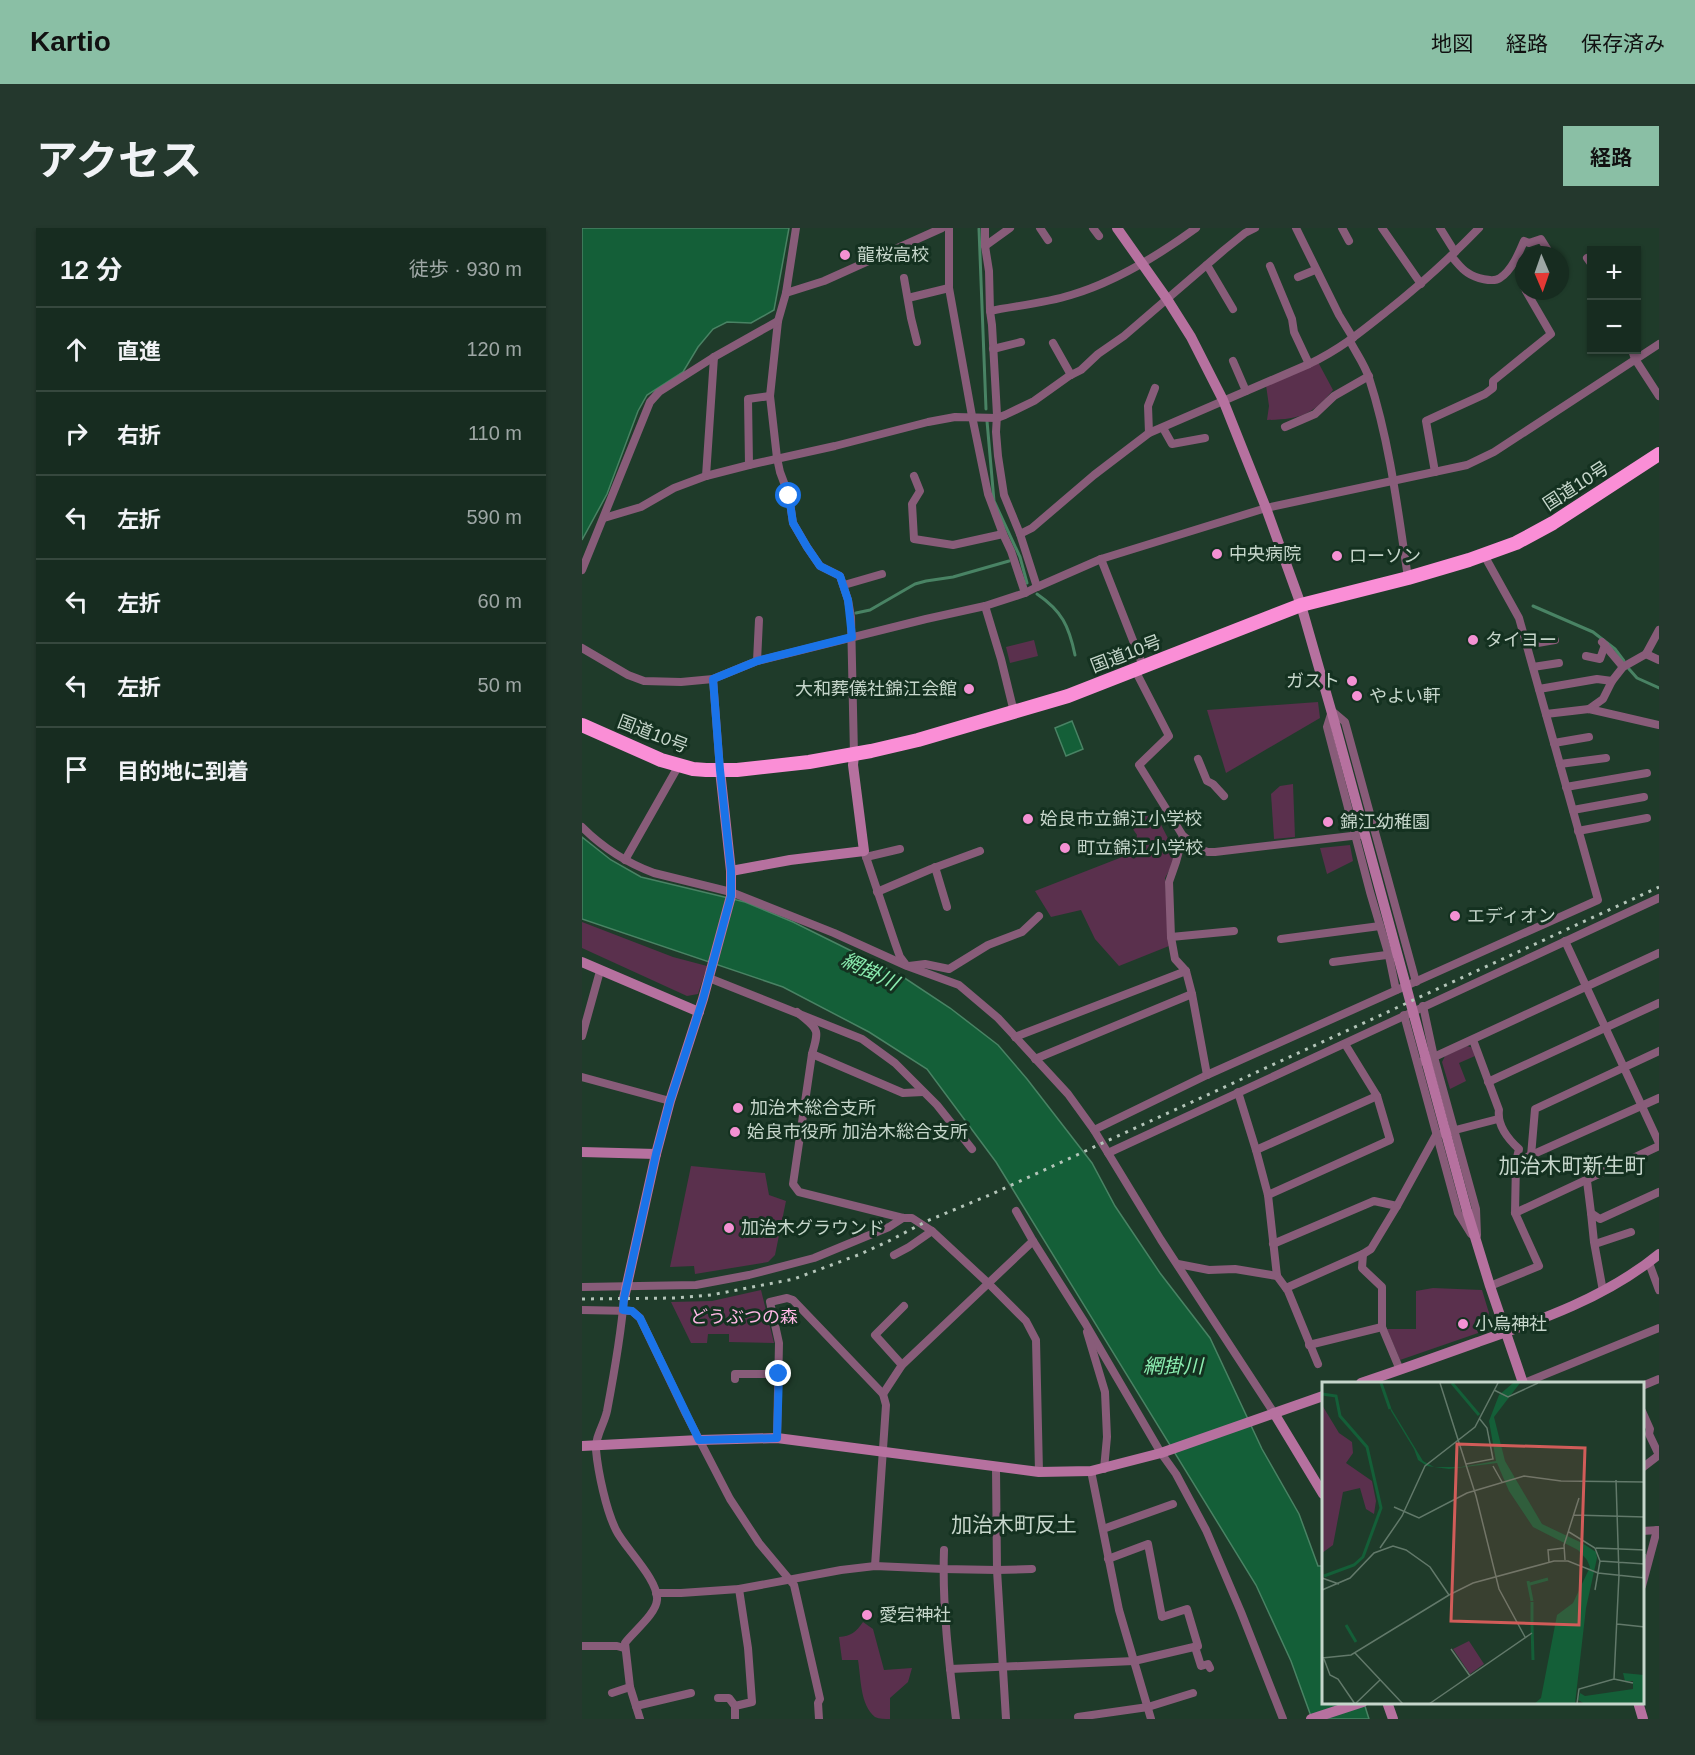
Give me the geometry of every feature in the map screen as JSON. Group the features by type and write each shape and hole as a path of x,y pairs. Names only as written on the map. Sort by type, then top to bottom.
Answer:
{"highway":[{"name":"国道10号","path":"582,725 661,760 693,769 720,770 780,766 854,755 918,740 1068,696 1301,605 1408,578 1516,543 1552,523 1659,454"}],"street":[{"path":"796,228 786,293 778,321 770,396 777,458 789,496 793,523 820,566 840,576 844,585 851,617 853,765 865,854 900,957 908,966"},
{"path":"786,293 824,281 942,228"},
{"path":"949,228 949,288 988,494 1026,593"},
{"path":"985,228 996,432 1004,495 1037,586"},
{"path":"985,246 1010,228"},
{"path":"1040,228 1048,240"},
{"path":"1093,228 1099,236"},
{"path":"1117,228 1191,337 1223,400 1301,605 1332,711 1467,1211 1505,1333 1524,1382"},
{"path":"990,311 1070,296 1142,263 1196,228"},
{"path":"604,518 641,507 674,488 706,476 748,465 928,422 955,417 997,418 1034,401 1081,370 1245,233 1255,228"},
{"path":"1296,228 1369,376 1394,481 1408,578"},
{"path":"1342,228 1349,241"},
{"path":"1382,228 1421,284"},
{"path":"1440,228 1466,273 1480,278 1499,279 1515,259"},
{"path":"1020,534 1032,528 1094,475 1149,433 1309,363 1352,339 1421,284 1479,228"},
{"path":"1522,246 1524,241 1529,243 1540,239 1545,246"},
{"path":"1207,265 1233,309"},
{"path":"1270,267 1292,319 1294,332 1309,363"},
{"path":"1298,277 1316,270"},
{"path":"904,278 916,342"},
{"path":"908,298 949,288"},
{"path":"1435,472 1426,421 1485,394 1492,388 1493,381 1551,334 1531,300"},
{"path":"582,570 650,402 658,392 778,321"},
{"path":"993,349 1021,342"},
{"path":"1053,343 1071,375"},
{"path":"582,648 628,675 644,681 681,682 713,679 757,661 985,606 1026,593 1037,586 1101,560 1266,508 1467,465 1494,452 1659,344"},
{"path":"1633,354 1659,396"},
{"path":"706,476 714,357"},
{"path":"1233,361 1246,391"},
{"path":"1285,427 1315,414 1334,396 1369,376"},
{"path":"1149,433 1148,406 1155,388"},
{"path":"748,465 748,399 770,396"},
{"path":"1162,428 1172,444 1205,438"},
{"path":"914,476 920,491 912,504 914,539 953,545 1003,534"},
{"path":"1094,1130 1207,1075 1598,900 1519,618 1484,555"},
{"path":"1101,560 1139,668 1169,736 1139,765 1183,836 1208,852 1356,836 1375,831"},
{"path":"844,585 882,574"},
{"path":"985,606 1014,712"},
{"path":"757,661 759,620"},
{"path":"1589,708 1603,699 1612,681 1623,667 1646,654 1659,630"},
{"path":"1526,645 1556,640"},
{"path":"1586,656 1600,659 1603,644 1623,667"},
{"path":"1646,654 1659,660"},
{"path":"1533,668 1559,663"},
{"path":"640,1719 630,1687 624,1648 627,1639 652,1612 657,1599 648,1575 617,1533 610,1519 596,1445 606,1415 623,1304 656,1154 670,1101 699,1012 731,894 731,871 713,679"},
{"path":"1539,689 1597,679 1612,681"},
{"path":"1546,714 1589,708 1659,724"},
{"path":"1332,711 1345,722 1416,982"},
{"path":"1332,711 1327,727 1389,956 1396,990"},
{"path":"1554,743 1589,737"},
{"path":"1560,764 1606,758"},
{"path":"1198,759 1207,781 1224,796"},
{"path":"625,860 679,765"},
{"path":"1566,787 1647,773"},
{"path":"1573,810 1644,796"},
{"path":"1578,831 1647,818"},
{"path":"582,827 605,847 640,868 731,894 834,933 908,966 959,985 998,1018 1068,1094 1094,1130 1322,1492"},
{"path":"1183,836 1169,882 1172,937 1175,959 1186,971 1192,994 1207,1075"},
{"path":"731,871 790,860 900,849"},
{"path":"877,892 934,867 980,851"},
{"path":"934,867 947,907"},
{"path":"1108,1153 1659,898"},
{"path":"908,966 925,964 949,969 988,945 1022,932 1039,916"},
{"path":"1281,939 1380,926"},
{"path":"1172,937 1234,931"},
{"path":"1515,1214 1659,1145 1565,941"},
{"path":"1333,962 1389,956 1408,951"},
{"path":"1418,1063 1473,1040 1659,953"},
{"path":"582,962 699,1012"},
{"path":"582,1036 600,971"},
{"path":"1015,1037 1186,971"},
{"path":"709,976 862,1039 895,1064 937,1105 972,1149"},
{"path":"1035,1059 1192,994"},
{"path":"1488,1082 1659,1004"},
{"path":"1423,1006 1434,1057 1476,1209 1478,1245"},
{"path":"797,1012 816,1028 818,1036 812,1054 793,1184 799,1192 903,1218 912,1218 932,1231 1026,1321 1036,1340 1039,1472"},
{"path":"1404,1015 1458,1213 1478,1245"},
{"path":"1473,1040 1499,1110 1498,1119 1510,1141 1519,1149 1516,1162 1515,1214 1539,1266 1490,1286"},
{"path":"1268,1195 1390,1140 1377,1096 1345,1044"},
{"path":"1531,1156 1534,1109 1659,1052"},
{"path":"812,1054 903,1093 923,1092"},
{"path":"582,1077 670,1101"},
{"path":"1238,1092 1268,1195 1277,1276 1286,1288 1318,1364"},
{"path":"1256,1150 1377,1096"},
{"path":"1516,1162 1659,1098"},
{"path":"1286,1288 1371,1249 1436,1135 1498,1119"},
{"path":"582,1152 656,1154"},
{"path":"1587,1181 1603,1292"},
{"path":"1591,1213 1600,1219 1659,1192"},
{"path":"1273,1244 1374,1200 1396,1206"},
{"path":"1016,1211 1176,1474 1206,1530 1283,1719"},
{"path":"582,1287 696,1285 777,1268 814,1257 889,1227 903,1218"},
{"path":"894,1255 932,1231"},
{"path":"1595,1244 1631,1232"},
{"path":"883,1394 902,1365 1033,1241"},
{"path":"1363,1254 1362,1268 1382,1287 1382,1327 1400,1370"},
{"path":"1368,1382 1388,1379 1400,1370 1567,1309 1603,1292 1659,1254"},
{"path":"1648,1263 1659,1290"},
{"path":"1178,1264 1209,1270 1235,1269 1277,1276"},
{"path":"777,1438 779,1343 770,1302 787,1298 793,1300 883,1394 886,1405 875,1566"},
{"path":"582,1310 623,1304 640,1318 730,1499 759,1543 794,1585 820,1699 818,1702 819,1719"},
{"path":"902,1365 875,1335 904,1306"},
{"path":"1085,1323 1105,1392 1107,1437 1104,1469"},
{"path":"1309,1345 1382,1327"},
{"path":"1526,1382 1659,1328"},
{"path":"735,1379 735,1374 779,1374"},
{"path":"1644,1385 1659,1379"},
{"path":"582,1446 777,1438 996,1468 1039,1472 1091,1471 1163,1453 1322,1396"},
{"path":"1644,1416 1650,1429 1646,1435 1659,1455 1644,1466"},
{"path":"996,1468 997,1570 1005,1719"},
{"path":"1091,1471 1119,1610 1151,1719"},
{"path":"1103,1529 1173,1504"},
{"path":"1644,1579 1658,1530"},
{"path":"950,1669 1134,1661 1198,1646 1188,1609 1162,1617 1148,1544 1108,1559"},
{"path":"944,1550 950,1669 956,1719"},
{"path":"656,1593 739,1589 875,1566 1032,1569"},
{"path":"735,1706 752,1702 748,1648 739,1589"},
{"path":"582,1646 624,1648"},
{"path":"1195,1647 1201,1666 1208,1664 1210,1668"},
{"path":"612,1693 630,1687"},
{"path":"1078,1717 1148,1707 1193,1693"},
{"path":"636,1706 691,1694"},
{"path":"718,1698 729,1698 735,1706 735,1719"},
{"path":"1311,1719 1357,1704"},
{"path":"1388,1704 1393,1719"},
{"path":"1639,1704 1643,1719"}],"green space":[{"path":"1318,362 1333,390 1311,411 1288,419 1267,420 1269,406 1266,385"},
{"path":"1034,640 1038,656 1010,663 1006,647"},
{"path":"1318,702 1320,718 1226,773 1207,710"},
{"path":"1293,784 1295,837 1274,839 1271,794 1280,786"},
{"path":"1155,813 1177,856 1165,878 1169,946 1119,966 1095,939 1081,910 1051,917 1035,891 1135,852 1137,835 1128,822"},
{"path":"1350,845 1353,861 1327,874 1320,848"},
{"path":"582,922 673,957 707,966 698,994 687,996 582,948"},
{"path":"1467,1046 1473,1048 1475,1056 1459,1063 1466,1081 1450,1089 1442,1062 1445,1056"},
{"name":"加治木グラウンド","path":"691,1166 765,1173 769,1195 786,1201 775,1255 768,1262 695,1274 694,1266 670,1267"},
{"path":"1433,1288 1482,1290 1489,1313 1481,1332 1400,1360 1387,1329 1416,1329 1416,1291"},
{"name":"どうぶつの森","path":"761,1290 774,1343 729,1342 729,1334 708,1334 707,1343 691,1343 671,1302 712,1301"},
{"path":"863,1622 873,1629 884,1670 912,1668 908,1682 890,1698 890,1719 875,1717 866,1706 858,1660 842,1660 839,1637 853,1633"}],"water":[{"path":"582,228 789,228 774,310 751,323 727,322 713,329 698,347 683,372 647,395 638,411 607,494 582,540"},
{"path":"1072,721 1083,749 1066,756 1055,728"},
{"name":"網掛川","path":"582,837 611,860 641,877 745,902 793,922 900,975 950,1008 998,1045 1092,1163 1115,1206 1160,1273 1210,1338 1262,1449 1299,1514 1318,1566 1322,1566 1322,1704 1364,1704 1369,1719 1312,1719 1291,1661 1256,1585 996,1162 927,1069 869,1032 783,987 582,919"}],"waterway":[{"path":"979,229 986,409"},
{"path":"987,421 994,501 1020,557 1027,583"},
{"path":"856,613 870,610 915,584 953,577 1009,561"},
{"path":"1037,594 1046,600 1063,620 1075,655"},
{"path":"1533,606 1593,632 1615,649 1624,661"},
{"path":"1629,669 1637,678 1659,688"}],"railway":[{"path":"582,1299 675,1298 711,1295 794,1279 858,1255 927,1221 992,1194 1659,887"}],"place":[{"name":"龍桜高校","path":"845,255"},
{"name":"中央病院","path":"1217,554"},
{"name":"ローソン","path":"1337,556"},
{"name":"タイヨー","path":"1473,640"},
{"name":"ガスト","path":"1352,681"},
{"name":"大和葬儀社錦江会館","path":"969,689"},
{"name":"やよい軒","path":"1357,696"},
{"name":"姶良市立錦江小学校","path":"1028,819"},
{"name":"錦江幼稚園","path":"1328,822"},
{"name":"町立錦江小学校","path":"1065,848"},
{"name":"エディオン","path":"1455,916"},
{"name":"加治木総合支所","path":"738,1108"},
{"name":"姶良市役所 加治木総合支所","path":"735,1132"},
{"name":"加治木グラウンド","path":"729,1228"},
{"name":"小烏神社","path":"1463,1324"},
{"name":"愛宕神社","path":"867,1615"}],"district":[{"name":"加治木町新生町","path":"1572,1165"},
{"name":"加治木町反土","path":"1014,1524"}],"route":[{"path":"779,1374 777,1438 699,1440 640,1318 632,1311 623,1310 656,1154 670,1101 703,999 731,896 732,883 713,679 757,661 852,637 848,600 840,576 820,566 807,547 793,523 789,496"}]}
